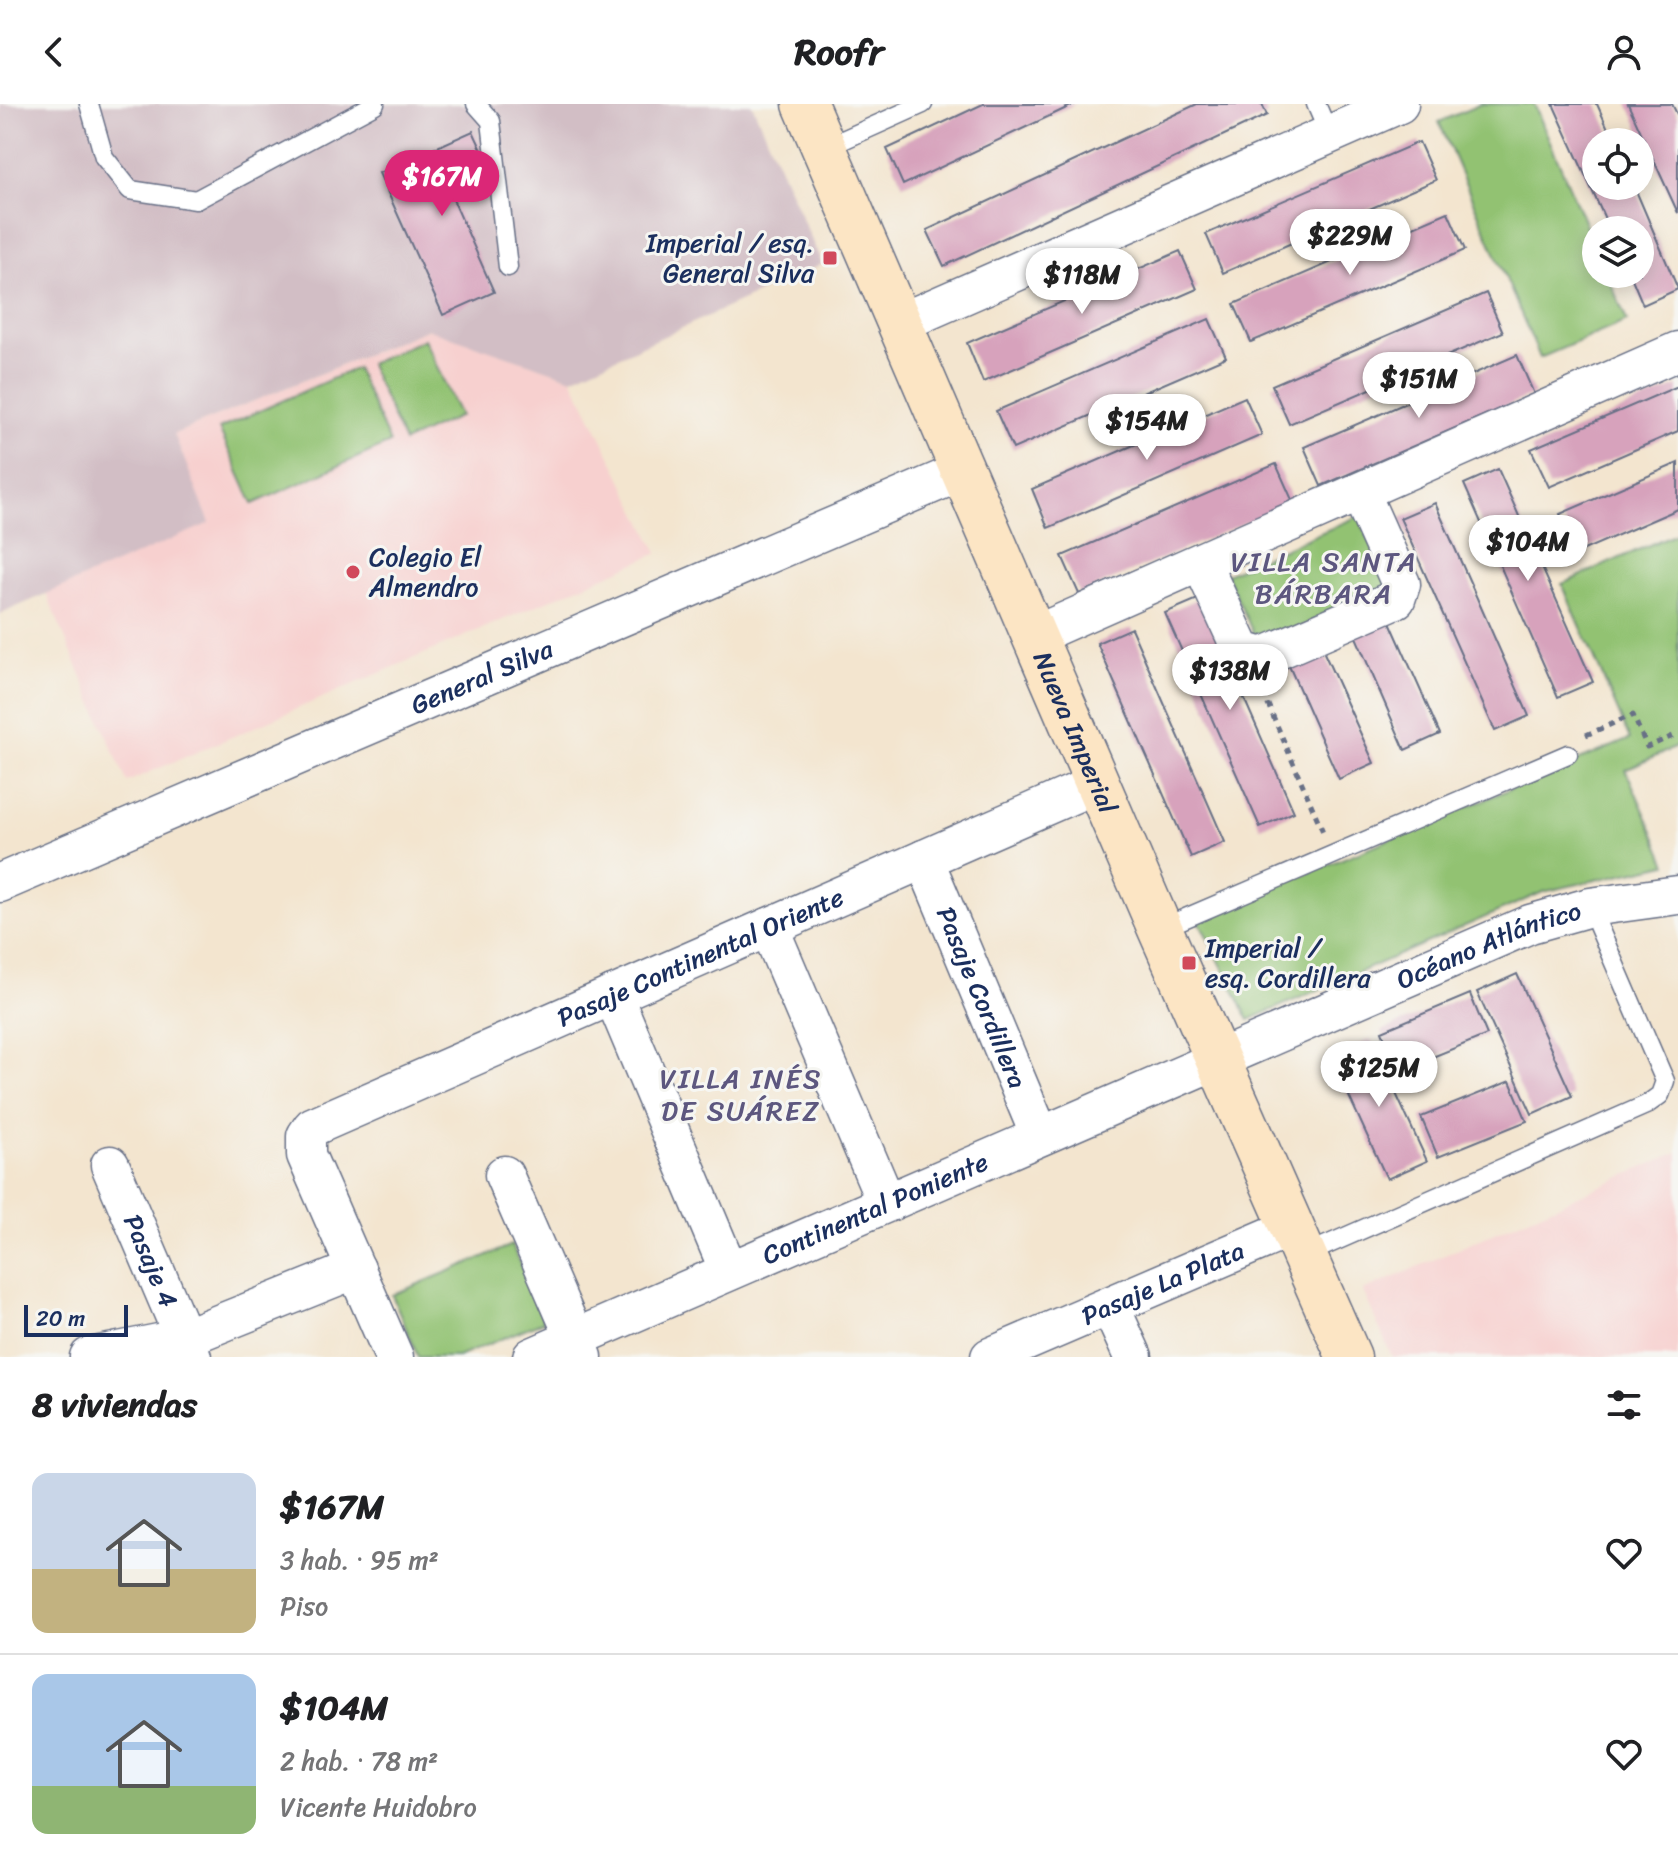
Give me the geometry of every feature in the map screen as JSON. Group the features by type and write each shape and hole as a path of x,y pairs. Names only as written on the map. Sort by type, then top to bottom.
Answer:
{"street":[{"name":"Nueva Imperial","path":"805,104 902,322 1160,929 1349,1357"},
{"path":"902,322 1322,119 1399,104"},
{"path":"1035,635 1678,351"},
{"name":"General Silva","path":"0,883 965,470"},
{"path":"1201,562 1242,651 1262,657 1396,599 1401,584 1360,492"},
{"name":"Pasaje Continental Oriente","path":"356,1269 306,1155 306,1136 320,1122 1098,783"},
{"name":"Pasaje Cordillera","path":"924,859 1040,1136"},
{"name":"Océano Atlántico","path":"1219,1058 1530,924 1590,907 1678,895"},
{"path":"769,927 886,1202"},
{"path":"613,995 729,1271"},
{"name":"Continental Poniente","path":"532,1357 579,1348 729,1271 1219,1058"},
{"name":"Pasaje 4","path":"110,1165 188,1348"},
{"path":"504,1175 579,1348"},
{"name":"Pasaje La Plata","path":"990,1357 1110,1306 1298,1241"},
{"path":"89,1357 188,1348 356,1269 394,1357"},
{"path":"1110,1306 1133,1357"}],"lane":[{"path":"89,104 104,157 130,190 196,200 375,104"},
{"path":"476,104 491,121 508,267"},
{"path":"825,148 923,104"},
{"path":"1160,929 1568,754"},
{"path":"1298,1241 1646,1105 1660,1095 1665,1081 1590,907"}],"path":[{"path":"1252,654 1251,665 1330,847"}],"shaded area":[{"path":"0,104 752,104 822,264 572,378 428,329 174,434 210,523 0,614"},
{"name":"Colegio El Almendro","path":"429,329 572,378 658,553 127,782 45,591 209,523 174,434"},
{"path":"1678,1152 1678,1357 1392,1357 1363,1291"}],"green space":[{"path":"1481,104 1534,104 1582,216 1582,288 1613,288 1627,321 1540,358 1439,122"},
{"path":"424,339 460,416 404,442 369,364"},
{"path":"356,368 390,443 253,504 219,429"},
{"path":"1359,516 1389,586 1259,646 1226,574"},
{"path":"1678,532 1678,746 1626,770 1667,864 1543,892 1249,1020 1198,919 1630,739 1562,584"},
{"path":"512,1245 544,1321 458,1357 418,1357 392,1295"}],"building":[{"path":"983,104 1075,104 903,185 887,149"},
{"path":"1197,104 1262,104 1267,115 944,266 927,230"},
{"path":"1553,104 1597,104 1608,128 1582,128 1582,168"},
{"path":"1628,104 1672,104 1678,116 1678,213 1654,161 1654,128 1639,128"},
{"path":"473,131 495,178 452,197 494,292 443,315 379,173"},
{"path":"1419,142 1436,180 1223,273 1206,234"},
{"path":"1596,200 1640,200 1647,216 1604,216"},
{"path":"1448,212 1465,250 1251,342 1234,304"},
{"path":"1654,233 1678,289 1643,305 1636,288 1654,288"},
{"path":"1180,251 1197,289 983,382 967,343"},
{"path":"1486,293 1503,332 1289,424 1272,385"},
{"path":"1209,319 1226,357 1013,449 996,411"},
{"path":"1517,355 1534,394 1321,486 1304,447"},
{"path":"1678,386 1678,431 1549,487 1531,449"},
{"path":"1245,397 1262,435 1048,528 1032,489"},
{"path":"1678,463 1678,509 1577,553 1560,514"},
{"path":"1276,464 1293,502 1079,594 1062,556"},
{"path":"1498,469 1593,682 1558,697 1464,484"},
{"path":"1435,503 1529,716 1495,731 1400,518"},
{"path":"1200,598 1294,812 1260,827 1165,613"},
{"path":"1387,615 1440,734 1405,750 1353,630"},
{"path":"1131,628 1225,842 1191,857 1097,643"},
{"path":"1320,644 1374,763 1339,779 1286,659"},
{"path":"1517,974 1572,1096 1532,1114 1477,992"},
{"path":"1470,994 1487,1035 1398,1071 1382,1031"},
{"path":"1371,1039 1427,1161 1387,1179 1331,1057"},
{"path":"1510,1081 1527,1121 1438,1157 1421,1117"}],"place":[{"name":"Imperial / esq. General Silva","path":"830,258"},
{"name":"Colegio El Almendro","path":"353,572"},
{"name":"Imperial / esq. Cordillera","path":"1189,963"}],"district":[{"name":"VILLA SANTA BÁRBARA","path":"1324,577"},
{"name":"VILLA INÉS DE SUÁREZ","path":"741,1094"}]}
